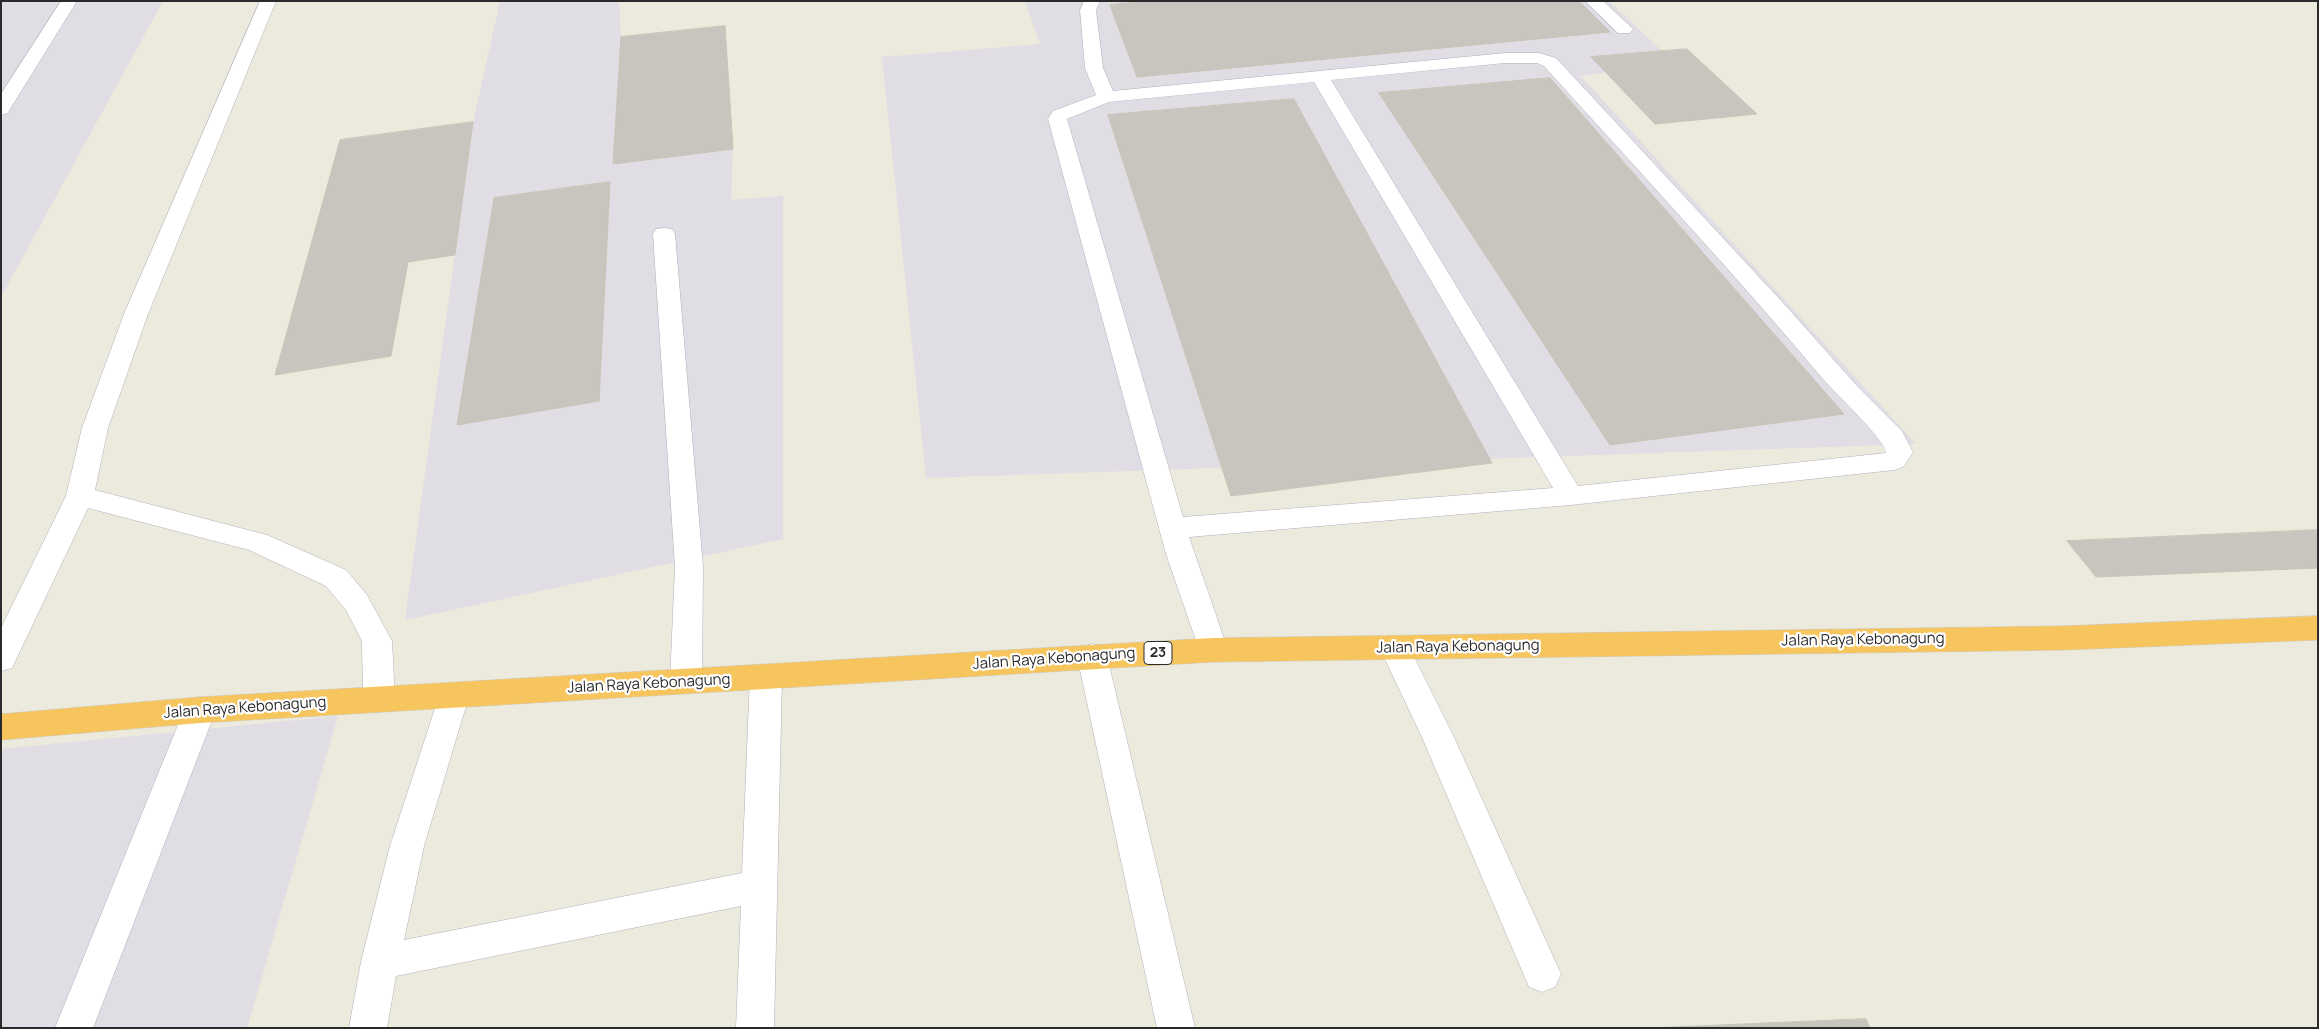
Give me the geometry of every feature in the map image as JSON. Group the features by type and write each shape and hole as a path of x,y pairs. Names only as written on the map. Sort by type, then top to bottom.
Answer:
{"highway":[{"name":"Jalan Raya Kebonagung","path":"1,727 200,710 1213,650 1395,649 1667,642 2063,638 2318,628"}],"street":[{"path":"1,109 69,1"},
{"path":"1,659 80,496 95,428 133,323 268,1"},
{"path":"1092,1 1088,10 1094,68 1106,97"},
{"path":"1592,1 1624,29"},
{"path":"1174,528 1571,496 1894,461 1900,452 1892,437 1848,392 1770,303 1550,62 1539,58 1505,58 1106,97 1060,115 1056,119 1180,554 1213,650"},
{"path":"1320,77 1571,496"},
{"path":"664,234 689,567 686,682"},
{"path":"80,496 257,542 336,578 357,603 377,640 379,699"},
{"path":"1395,649 1437,735 1542,974"},
{"path":"1092,656 1176,1028"},
{"path":"755,1028 766,677"},
{"path":"368,1028 380,962 406,846 453,696"},
{"path":"74,1028 200,710"},
{"path":"380,962 758,886"}],"shaded area":[{"path":"1,1 163,1 1,297"},
{"path":"619,1 621,37 725,26 733,149 731,200 783,196 783,539 405,620 473,122 500,2"},
{"path":"1025,1 1609,1 1675,63 1581,76 1916,444 926,478 882,57 1040,44"},
{"path":"338,716 247,1028 1,1028 1,749"}],"building":[{"path":"1149,1 1579,1 1610,32 1137,77 1110,5"},
{"path":"725,26 733,149 613,164 621,37"},
{"path":"1687,49 1757,114 1655,124 1591,57"},
{"path":"1550,78 1844,414 1610,445 1379,93"},
{"path":"1294,99 1492,463 1231,496 1108,115"},
{"path":"473,122 455,255 408,262 391,356 275,375 340,140"},
{"path":"610,182 599,401 457,425 494,198"},
{"path":"2318,530 2318,568 2096,577 2067,541"},
{"path":"1866,1019 1870,1028 1650,1028"}]}
